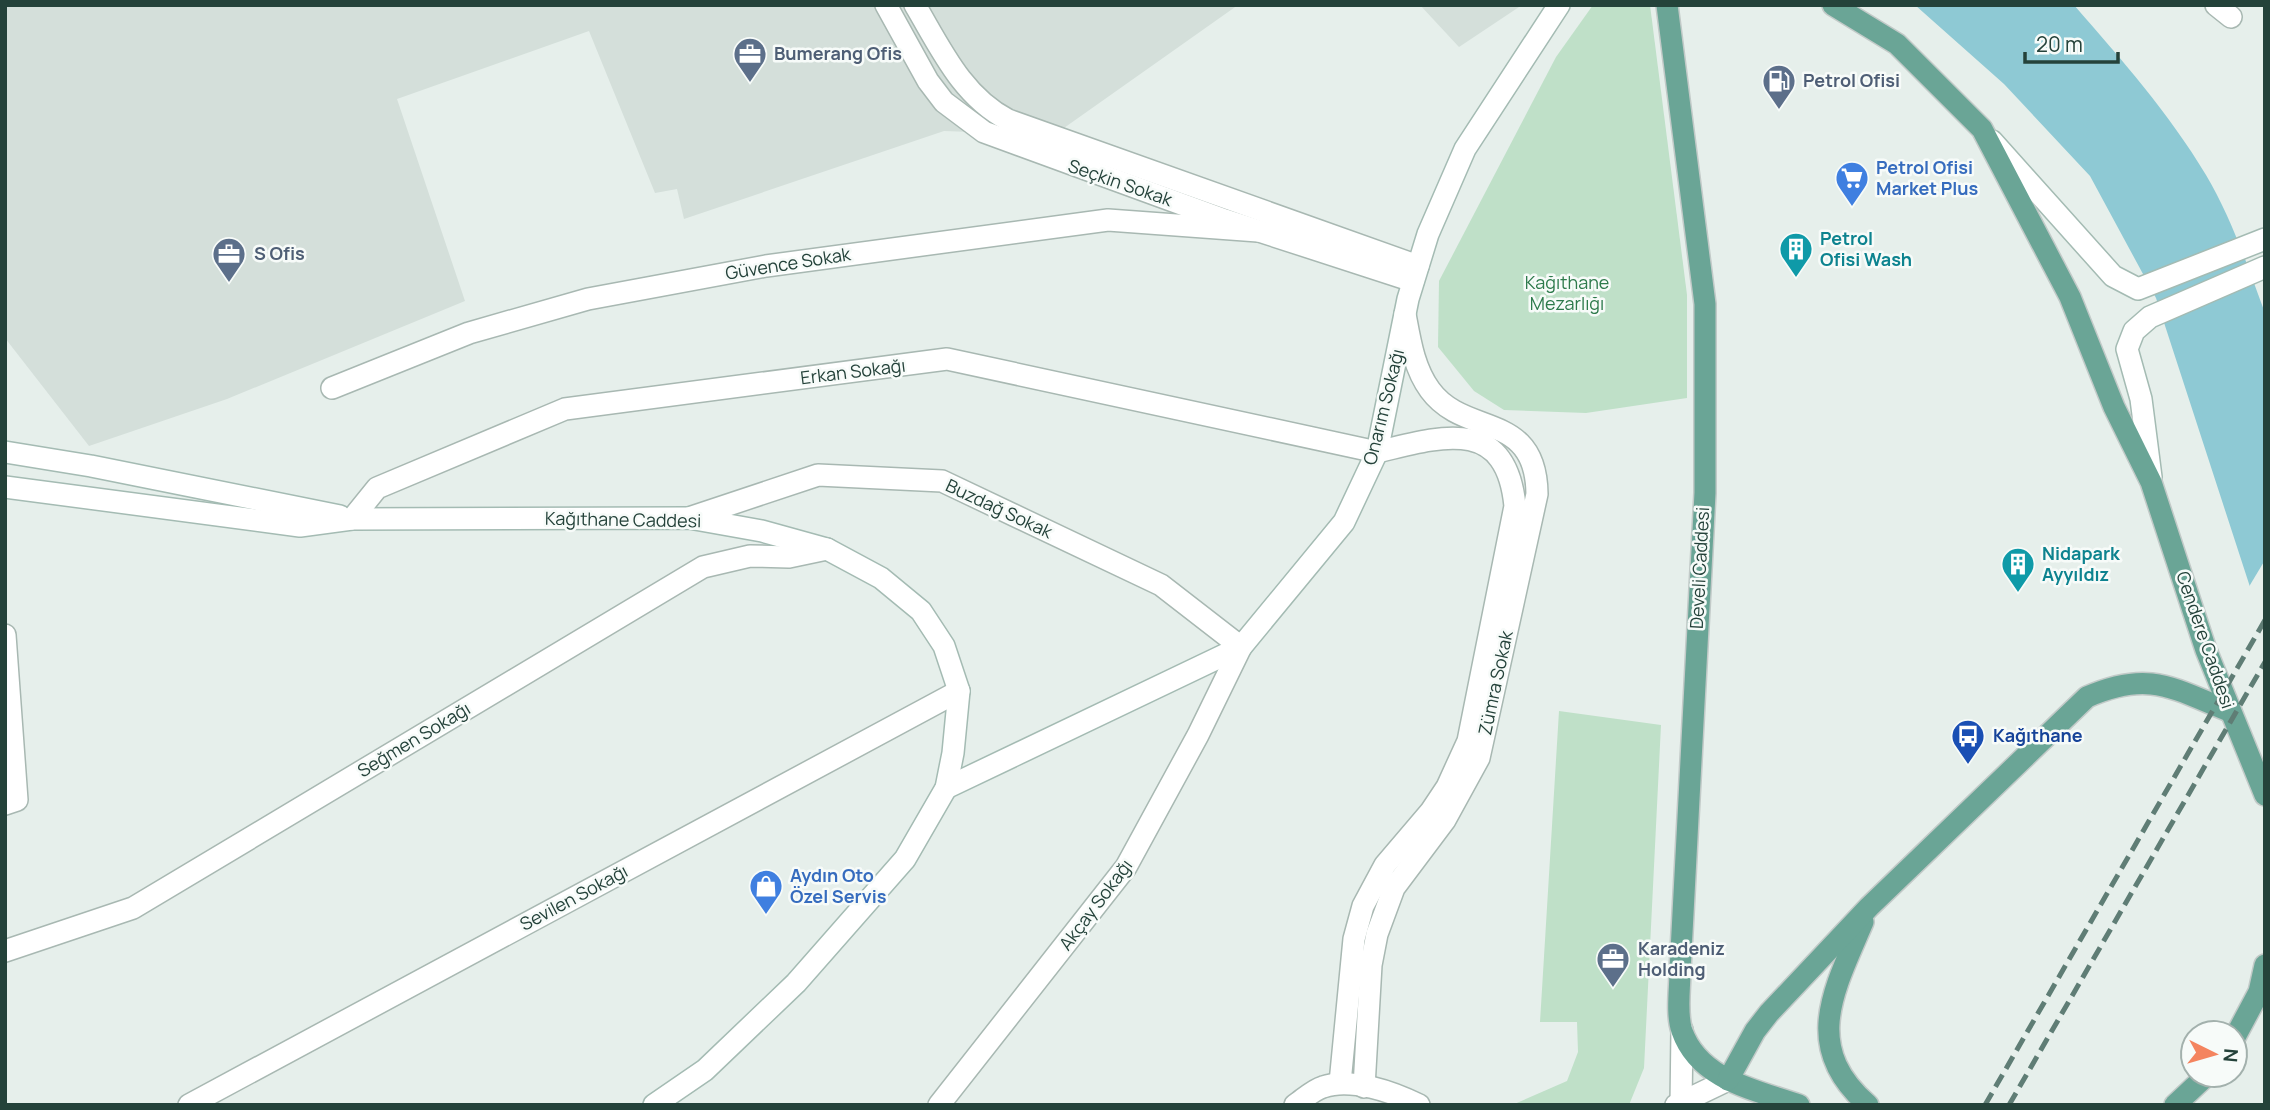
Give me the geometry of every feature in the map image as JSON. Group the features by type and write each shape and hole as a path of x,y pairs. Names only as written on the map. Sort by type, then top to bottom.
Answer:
{"main road":[{"path":"1667,5 1674,39"},
{"path":"1673,5 1674,39"},
{"path":"1833,5 1897,44"},
{"path":"1857,5 1897,44"},
{"name":"Develi Caddesi","path":"1674,39 1705,304 1706,419 1680,971 1682,1030 1699,1059 1728,1080"},
{"name":"Cendere Caddesi","path":"1897,44 1982,129 2070,297 2114,407 2151,482 2206,650 2265,795"},
{"path":"1798,1105 1728,1080 1755,1031 1869,907 2087,697 2108,688 2135,682 2162,683 2229,711"},
{"path":"1868,1105 1849,1088 1837,1071 1827,1026 1834,992 1869,907"},
{"path":"2245,1019 2259,992 2265,965"},
{"path":"2175,1105 2192,1089"}],"street":[{"name":"Seçkin Sokak","path":"886,5 944,102 984,132 1036,154 1258,231 1416,273"},
{"name":"Seçkin Sokak","path":"915,5 961,81 991,111 1416,273"},
{"name":"Onarım Sokağı","path":"946,788 1241,647 1344,522 1377,452 1405,314 1428,234 1465,149 1559,5"},
{"path":"1982,129 2113,276 2138,289 2264,240"},
{"name":"Güvence Sokak","path":"332,388 469,333 588,299 766,266 1108,220 1258,231"},
{"path":"2151,482 2141,399 2127,349 2134,331 2150,317 2265,267"},
{"name":"Zümra Sokak","path":"1364,1087 1371,965 1377,934 1394,888 1445,820 1479,758 1537,494 1533,463 1524,447 1510,434 1458,412 1431,392 1412,354 1405,314"},
{"name":"Erkan Sokağı","path":"352,519 377,488 565,409 947,359 1377,452"},
{"name":"Zümra Sokak","path":"1340,1083 1354,939 1363,906 1385,865 1431,811 1447,787 1468,741 1515,506 1508,471 1499,455 1485,442 1468,437 1445,438 1377,452"},
{"name":"Kağıthane Caddesi","path":"5,452 281,502 352,519"},
{"name":"Buzdağ Sokak","path":"689,518 818,475 942,481 1161,586 1241,647"},
{"name":"Kağıthane Caddesi","path":"5,487 300,526 352,519 689,518 762,531 827,549 881,578 921,611 944,646 959,691 958,721 946,788 905,859 814,963 705,1070 654,1105"},
{"name":"Seğmen Sokağı","path":"5,951 133,908 702,567 750,556 789,557 827,549"},
{"path":"5,635 16,800 5,804"},
{"name":"Akçay Sokağı","path":"939,1105 1126,867 1198,735 1241,647"},
{"name":"Sevilen Sokağı","path":"188,1105 959,691"},
{"path":"1682,1030 1679,1103 1728,1080"},
{"path":"1295,1105 1321,1087 1340,1083 1391,1093 1419,1105"}],"shaded area":[{"path":"5,5 1238,5 1054,135 944,131 684,219 677,189 655,193 589,31 397,99 465,301 227,399 89,446 5,338"},
{"path":"1420,5 1522,5 1459,47"}],"green space":[{"name":"Kağıthane Mezarlığı","path":"1593,5 1650,5 1687,295 1687,398 1586,413 1504,410 1474,391 1438,347 1439,281 1556,57"},
{"path":"1559,711 1661,725 1644,1068 1629,1105 1512,1105 1567,1081 1578,1052 1577,1022 1540,1022"}],"water":[{"path":"1915,5 2074,5 2160,108 2192,152 2215,191 2265,313 2265,633 2156,298 2090,176 2004,84"}],"pier":[{"path":"2265,560 2265,636 2247,590"}],"railway":[{"path":"1985,1105 2265,620"},
{"path":"2009,1105 2265,662"}],"place":[{"name":"Bumerang Ofis","path":"750,84"},
{"name":"Petrol Ofisi","path":"1779,111"},
{"name":"Petrol Ofisi Market Plus","path":"1852,208"},
{"name":"Petrol Ofisi Wash","path":"1796,279"},
{"name":"S Ofis","path":"229,284"},
{"name":"Nidapark Ayyıldız","path":"2018,594"},
{"name":"Kağıthane","path":"1968,766"},
{"name":"Aydın Oto Özel Servis","path":"766,916"},
{"name":"Karadeniz Holding","path":"1613,989"}]}
